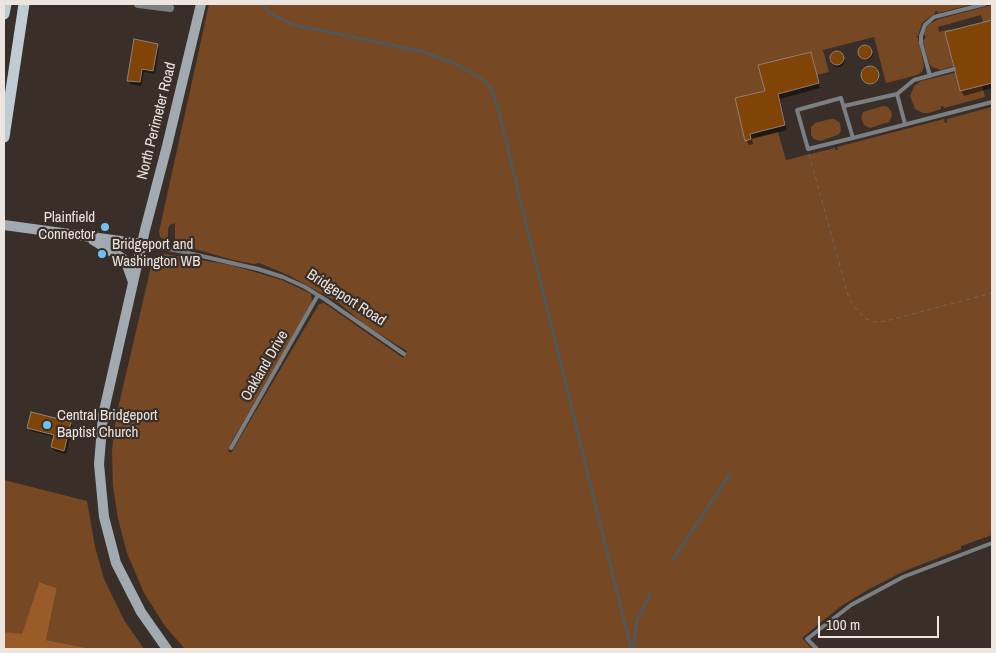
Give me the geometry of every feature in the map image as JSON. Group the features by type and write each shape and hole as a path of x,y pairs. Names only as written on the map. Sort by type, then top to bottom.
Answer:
{"main road":[{"path":"4,14 6,4"},
{"path":"4,137 24,4"}],"street":[{"path":"138,4 170,8"},
{"name":"North Perimeter Road","path":"167,649 141,612 116,563 104,517 99,464 103,415 142,244 168,146 201,4"},
{"name":"Bridgeport Road","path":"4,225 142,244"},
{"path":"87,236 122,258 134,282"}],"lane":[{"path":"930,76 920,36 925,25 934,17 986,4"},
{"path":"844,106 897,94 914,80 954,69"},
{"path":"897,94 905,124"},
{"path":"852,138 841,98 797,110 808,152 852,138 992,102"},
{"name":"Bridgeport Road","path":"142,244 265,271 296,282 404,354"},
{"name":"Oakland Drive","path":"231,448 318,295"},
{"path":"817,649 807,638 851,605 903,577 992,543"}],"path":[{"path":"808,152 848,295 853,305 866,319 875,322 886,321 992,293"}],"shaded area":[{"path":"209,4 974,4 938,13 935,11 922,23 918,36 916,36 924,66 922,72 917,75 886,83 874,37 823,50 829,72 817,75 810,52 759,65 765,91 735,99 745,140 778,132 786,160 835,148 838,150 837,147 944,119 945,123 947,123 947,119 992,107 992,535 961,546 961,549 902,572 841,606 802,638 812,649 185,649 165,626 144,593 127,553 118,519 113,486 112,450 116,417 153,258 165,254 231,265 282,280 311,294 312,303 309,309 232,441 228,451 231,453 319,304 324,303 403,358 407,351 365,325 339,303 288,275 259,263 254,264 233,260 181,245 175,238 175,223 168,228 168,237 165,240 160,237 159,232"},
{"path":"992,5 992,20 983,23 981,15 938,27 939,32 950,29 950,31 945,33 953,66 941,70 932,67 929,63 923,41 926,38 924,34 928,25 939,19"},
{"path":"955,73 960,91 982,85 985,97 944,108 941,106 941,109 928,113 915,109 910,96 914,86 921,81"},
{"path":"883,106 888,107 891,111 892,116 889,122 870,128 864,125 861,118 863,112"},
{"path":"830,119 840,123 841,131 838,135 820,141 814,139 811,135 811,127 815,123"},
{"path":"4,480 87,501 95,547 104,579 124,620 144,649 92,649 46,640 57,588 39,582 22,635 4,632"},
{"path":"39,582 57,588 46,640 92,649 4,649 4,632 22,634"}],"building":[{"path":"992,20 992,83 960,91 945,32"},
{"path":"134,39 158,44 153,71 142,69 140,82 127,81"},
{"path":"862,45 868,45 872,52 868,59 862,59 858,55 858,49"},
{"path":"834,51 840,51 844,58 840,65 834,65 830,61 830,55"},
{"path":"811,52 819,83 778,94 785,125 750,134 751,139 745,141 735,98 765,91 758,65"},
{"path":"870,66 876,69 879,75 876,81 870,84 864,81 861,75 864,69"},
{"path":"31,412 71,422 64,451 51,447 54,435 27,428"}],"waterway":[{"path":"262,4 270,13 291,24 424,52 451,62 483,79 491,88 497,105 631,649"},
{"path":"672,561 730,474"},
{"path":"633,649 637,620 650,594"}],"place":[{"name":"Plainfield Connector","path":"105,227"},
{"name":"Bridgeport and Washington WB","path":"102,254"},
{"name":"Central Bridgeport Baptist Church","path":"47,425"}]}
